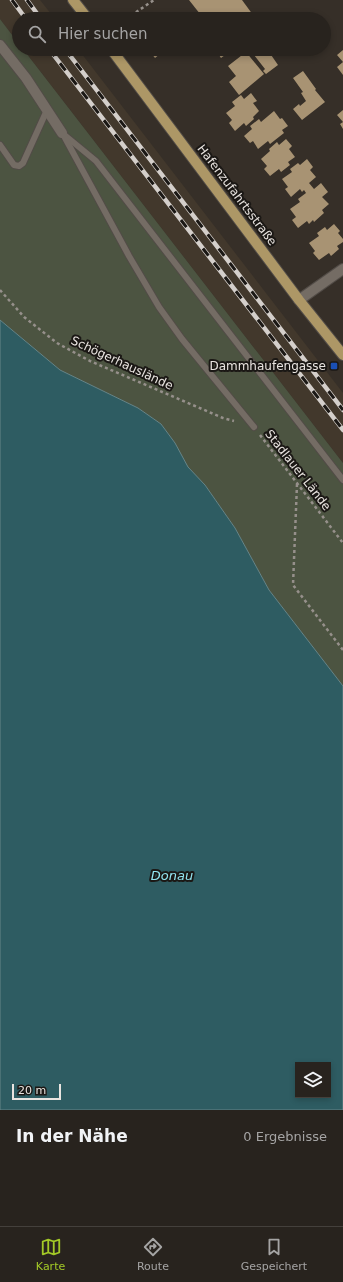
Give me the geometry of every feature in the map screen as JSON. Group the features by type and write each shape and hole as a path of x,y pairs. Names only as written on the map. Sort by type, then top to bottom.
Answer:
{"main road":[{"path":"73,0 82,12"},
{"name":"Hafenzufahrtsstraße","path":"116,56 299,300 343,355"}],"street":[{"path":"1,48 26,78 62,133"},
{"path":"299,300 343,269"}],"lane":[{"path":"0,145 14,165 19,166 23,163 47,110"},
{"path":"62,133 129,256 159,307 182,339 254,427"},
{"path":"62,133 96,161 343,480"}],"path":[{"path":"136,12 154,0"},
{"name":"Schögerhauslände","path":"0,290 24,317 57,343 90,362 223,418 254,427"},
{"name":"Stadlauer Lände","path":"254,427 343,543"},
{"path":"297,483 294,585 343,650"}],"shaded area":[{"path":"0,0 40,0 49,12 12,12 12,35 0,19"},
{"path":"28,56 83,56 343,393 343,463"}],"green space":[{"path":"0,19 12,35 12,56 28,56 343,463 343,686 269,590 235,528 205,485 187,467 175,443 161,424 138,408 60,370 0,320"}],"water":[{"name":"Donau","path":"0,320 60,370 138,408 161,424 175,443 188,467 205,485 235,528 269,590 343,686 343,1110 0,1110"}],"building":[{"path":"189,0 242,0 251,12 198,12"},
{"path":"343,50 343,62 337,55"},
{"path":"241,56 249,56 264,74 239,95 229,82 236,76 228,66"},
{"path":"255,56 272,56 278,65 266,74 263,71 265,69"},
{"path":"343,62 343,75 337,67"},
{"path":"303,71 316,89 315,90 325,102 302,120 293,109 306,101 301,93 303,92 293,78"},
{"path":"251,93 257,101 253,103 259,111 253,117 254,119 246,126 244,123 235,131 229,123 232,120 226,113 235,106 232,102 241,95 244,99"},
{"path":"343,110 343,122 337,115"},
{"path":"274,111 288,126 282,130 284,133 270,144 268,141 258,149 253,141 250,143 244,136 252,129 250,126 259,119 261,122"},
{"path":"343,122 343,129 340,124"},
{"path":"286,139 292,146 289,149 295,157 288,162 290,165 281,172 279,169 270,176 264,169 267,166 261,159 277,142 279,145"},
{"path":"307,159 313,167 310,170 316,177 309,183 314,189 321,183 328,192 322,197 329,204 322,210 324,213 314,222 313,220 309,224 307,221 298,228 292,220 296,217 290,209 300,202 298,199 306,193 304,190 302,192 300,189 291,197 285,189 288,187 282,179 292,172 290,169 298,163 300,165"},
{"path":"334,224 340,231 338,233 343,239 343,242 337,246 339,249 331,256 329,253 319,260 313,253 315,251 309,243 319,236 317,233 325,227 327,230"}],"railway":[{"path":"12,0 21,12"},
{"path":"27,0 36,12"},
{"path":"54,56 343,430"},
{"path":"70,56 343,410"}],"place":[{"name":"Dammhaufengasse","path":"334,366"}]}
